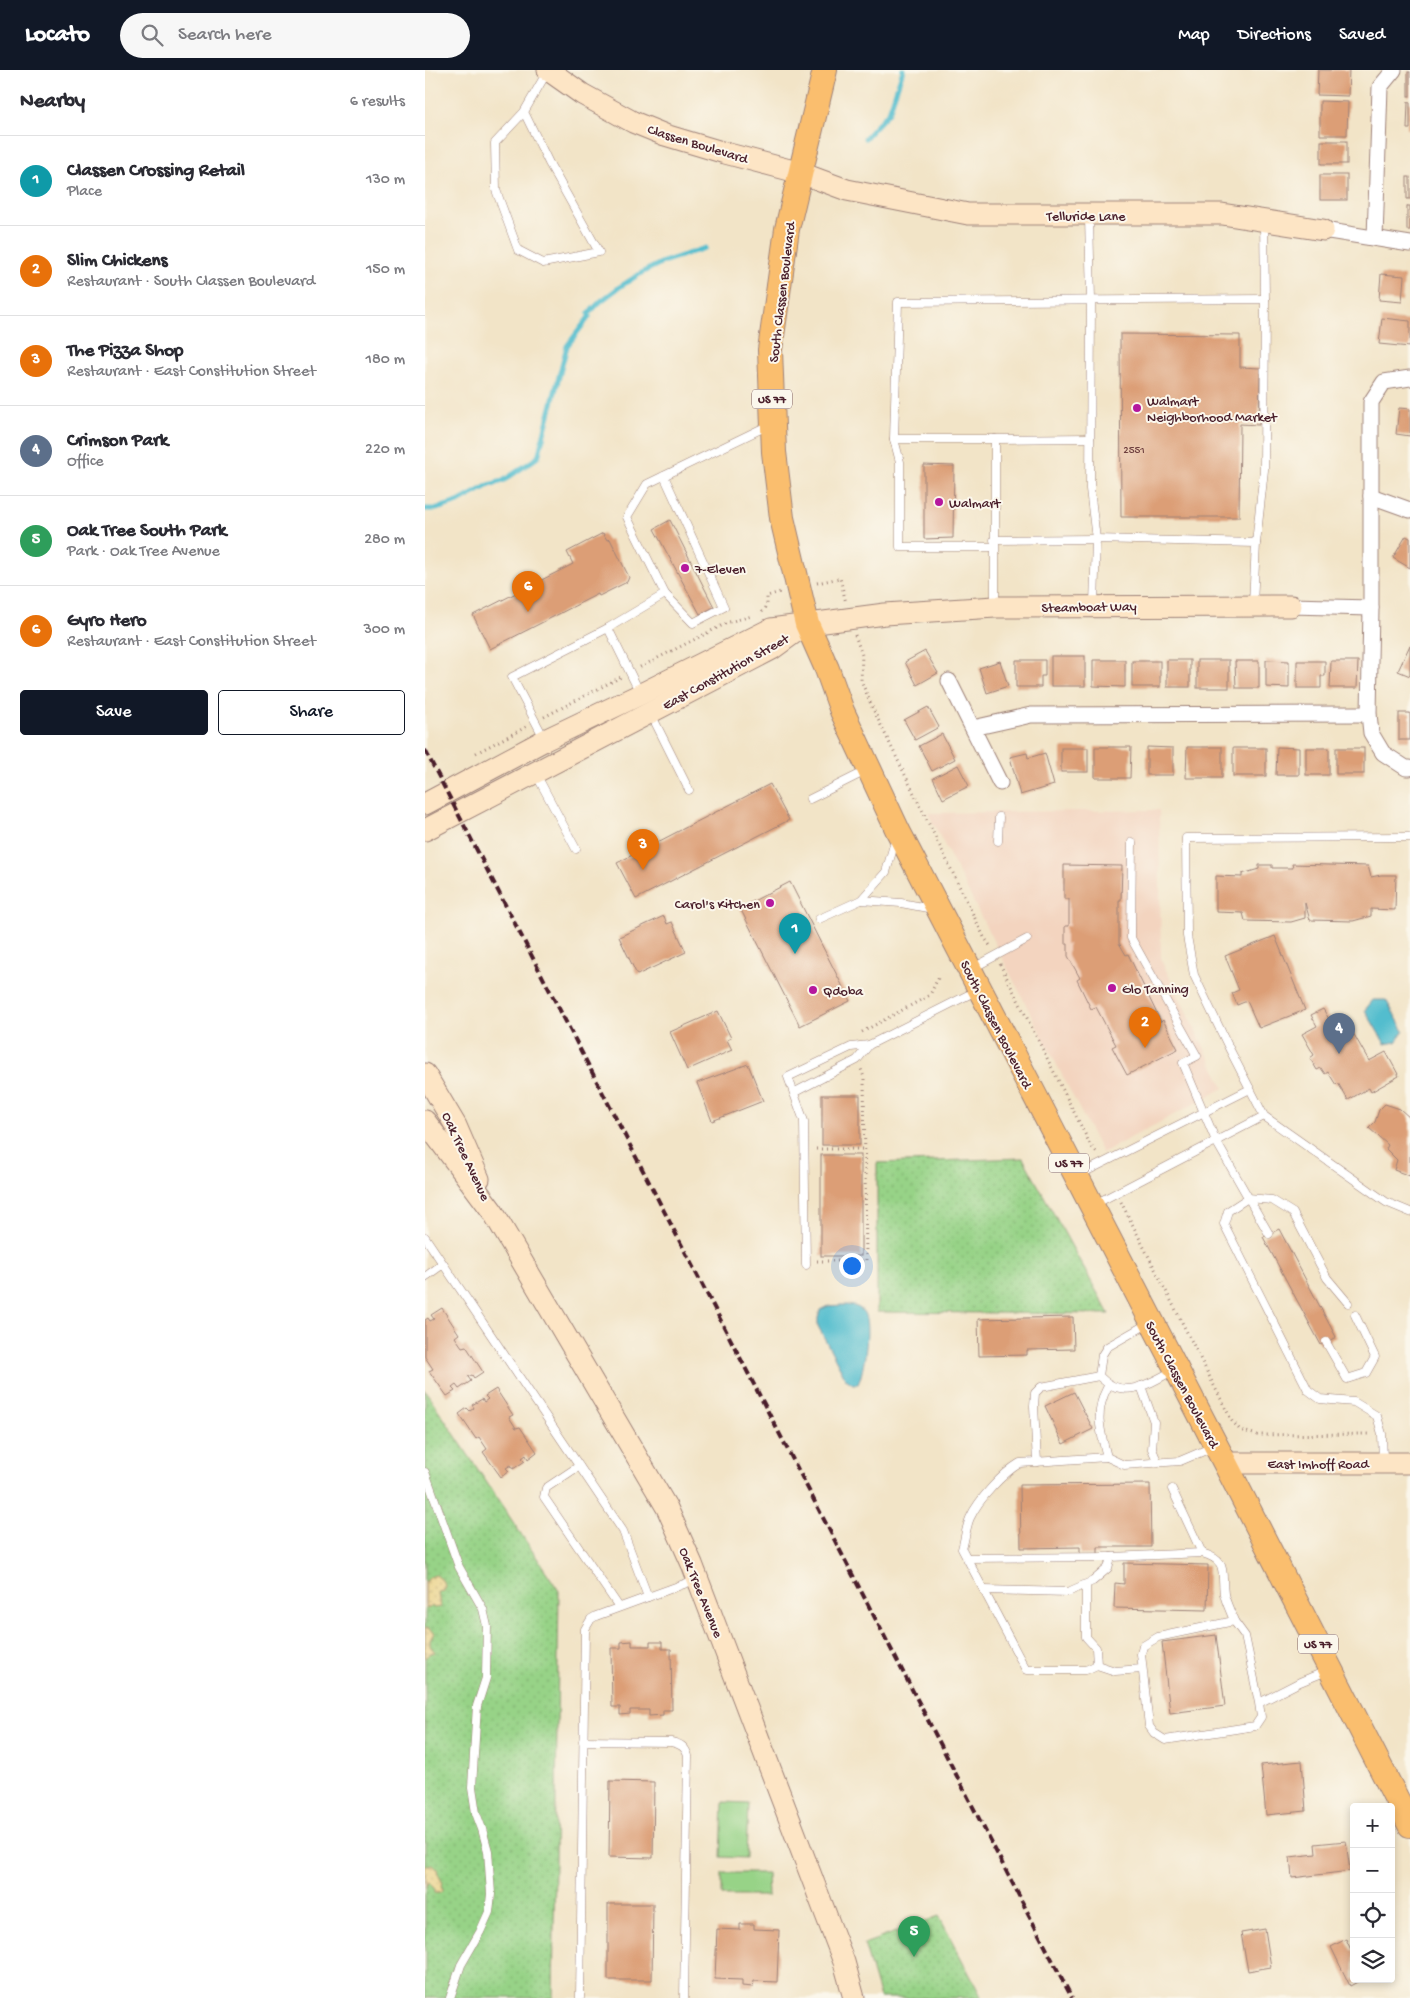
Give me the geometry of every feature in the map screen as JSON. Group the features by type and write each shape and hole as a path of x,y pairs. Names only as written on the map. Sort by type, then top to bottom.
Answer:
{"main road":[{"name":"US 77","path":"801,173 825,70"},
{"name":"South Classen Boulevard","path":"801,173 787,229 770,350 774,452 782,518 807,624 827,669 842,710 898,831 1410,1825"}],"street":[{"name":"Classen Boulevard","path":"548,70 589,98 633,122 665,135 801,173"},
{"path":"1375,238 1380,87 1394,70"},
{"name":"Telluride Lane","path":"801,173 847,190 968,214 1223,214 1410,244"},
{"path":"1410,378 1384,382 1371,402 1369,714 1371,733 1383,753 1406,768 1410,768"},
{"path":"1371,496 1410,510"},
{"name":"Steamboat Way","path":"807,624 885,614 995,607 1253,605 1371,608"},
{"name":"East Constitution Street","path":"425,830 536,772 645,703 771,629 807,624"},
{"path":"949,680 1000,782"},
{"name":"East Constitution Street","path":"425,804 540,731 645,703"},
{"path":"973,728 1031,715 1369,714"},
{"name":"Oak Tree Avenue","path":"425,1074 456,1126 493,1212"},
{"name":"Oak Tree Avenue","path":"425,1121 493,1212 667,1508 698,1579 844,1962 854,1998"},
{"name":"East Imhoff Road","path":"1220,1454 1410,1463"}],"lane":[{"path":"525,112 549,163 599,252 543,263 518,250 497,190 495,143 525,112 548,70"},
{"path":"1089,215 1091,300 1090,489 1096,539 1094,606"},
{"path":"1253,605 1256,543 1264,470 1264,221"},
{"path":"1256,543 1096,539 900,547 900,462 894,439 898,302 1265,300"},
{"path":"664,476 724,607 693,623 665,594 627,517 647,484 773,423"},
{"path":"894,439 1090,438"},
{"path":"995,439 995,607"},
{"path":"540,731 512,677 607,628 665,594"},
{"path":"607,628 689,790"},
{"path":"809,799 869,770"},
{"path":"536,772 576,849"},
{"path":"998,841 999,817"},
{"path":"819,919 861,900 886,872 898,831"},
{"path":"1410,837 1186,838 1187,936 1194,975 1264,1116 1386,1202 1410,1212"},
{"path":"1132,842 1131,938 1197,1056 1183,1063 1215,1141 1269,1234"},
{"path":"861,900 901,903 939,910"},
{"path":"795,1092 857,1060 869,1045 974,980 996,956 1027,939"},
{"path":"809,1263 804,1121 789,1078 851,1047 869,1045"},
{"path":"1076,1176 1250,1089"},
{"path":"1091,1206 1264,1116"},
{"path":"1348,1302 1327,1278 1293,1213 1272,1200 1248,1198 1228,1211 1224,1224 1308,1390 1320,1398 1354,1402 1377,1416 1382,1434 1383,1463"},
{"path":"425,1237 623,1531 648,1597"},
{"path":"425,1277 443,1264"},
{"path":"1326,1342 1347,1379 1366,1373 1375,1357 1355,1315"},
{"path":"1099,1376 1102,1355 1107,1347 1151,1322"},
{"path":"1099,1376 1108,1386 1129,1390 1149,1384 1175,1369"},
{"path":"1037,1462 1035,1393 1041,1387 1099,1376"},
{"path":"1107,1457 1098,1414 1108,1386"},
{"path":"1141,1386 1154,1422 1152,1449 1158,1463"},
{"path":"1142,1669 1115,1671 1097,1665 1086,1670 1026,1670 963,1549 970,1518 991,1488 1008,1470 1020,1464 1107,1457 1124,1465 1180,1461 1220,1454"},
{"path":"579,1466 546,1488 544,1497 619,1608"},
{"path":"425,1472 459,1567 483,1609 487,1626 485,1678 477,1706 472,1787 476,1813 488,1851 491,1894 489,1912 461,1965 450,1998"},
{"path":"1172,1489 1202,1554"},
{"path":"968,1558 1202,1554 1214,1557 1220,1562 1224,1576 1225,1595 1234,1621 1245,1636 1261,1717 1255,1726 1165,1740 1154,1733 1149,1726 1142,1669 1141,1654 1143,1646 1149,1640 1157,1637 1234,1621"},
{"path":"985,1590 1068,1592 1093,1581 1108,1568 1111,1557"},
{"path":"580,1998 585,1629 591,1619 698,1579"},
{"path":"1086,1585 1086,1637 1096,1648 1097,1665"},
{"path":"1259,1703 1300,1682 1331,1670"},
{"path":"583,1741 671,1742 681,1744 686,1750 688,1756 684,1998"}],"path":[{"path":"826,581 840,578 844,595"},
{"path":"470,757 540,731 630,672 729,622 764,612 767,606 767,596 776,594"},
{"name":"South Classen Boulevard","path":"859,648 862,655 861,680 872,707 985,937 1091,1146 1102,1162"},
{"path":"862,1032 930,995 939,976"},
{"path":"809,1263 866,1261 864,1077 857,1060"},
{"path":"813,1150 865,1150"},
{"name":"South Classen Boulevard","path":"1117,1193 1232,1421 1240,1430 1257,1434 1382,1434"}],"shaded area":[{"path":"1159,810 1161,960 1224,1088 1102,1153 928,813"}],"green space":[{"path":"1023,1158 1109,1314 877,1312 877,1163"},
{"path":"425,1390 559,1591 553,1998 425,1998"},
{"path":"723,1802 748,1803 746,1858 721,1857"},
{"path":"722,1873 767,1873 768,1896 722,1896"},
{"path":"939,1916 982,1998 880,1998 864,1944"}],"sand":[{"path":"436,1575 445,1586 443,1591 438,1592 440,1607 434,1608 432,1606 425,1609 425,1583 430,1577"},
{"path":"428,1628 434,1633 430,1640 430,1646 435,1652 430,1653 425,1658 425,1629"},
{"path":"425,1865 433,1865 437,1869 442,1882 442,1891 440,1893 434,1893 434,1888 428,1882 425,1888"}],"water":[{"path":"1373,1000 1386,1000 1404,1031 1396,1042 1385,1044 1365,1010"},
{"path":"828,1306 858,1307 864,1313 866,1319 866,1348 858,1384 853,1384 846,1379 818,1326 820,1310"}],"building":[{"path":"1318,70 1349,70 1348,96 1317,95"},
{"path":"1408,72 1410,72 1410,96 1408,96"},
{"path":"1320,101 1348,102 1347,135 1320,135"},
{"path":"1408,102 1410,103 1410,129 1407,129"},
{"path":"1321,141 1347,141 1347,164 1321,164"},
{"path":"1320,175 1347,175 1347,200 1320,200"},
{"path":"1407,177 1410,177 1410,199 1407,199"},
{"path":"1407,206 1410,206 1410,230 1407,230"},
{"path":"1381,274 1404,276 1402,302 1379,300"},
{"path":"1382,318 1410,321 1410,347 1379,344"},
{"path":"1120,334 1240,335 1240,367 1260,368 1259,425 1240,424 1239,517 1121,517"},
{"path":"1399,408 1410,409 1410,436 1396,434"},
{"name":"Walmart","path":"924,465 954,466 953,538 924,539"},
{"name":"7-Eleven","path":"670,520 714,607 700,614 654,529"},
{"path":"603,533 607,540 610,539 629,577 627,582 599,596 598,594 490,649 473,615 573,564 567,552"},
{"path":"1406,536 1410,538 1410,568 1393,558"},
{"path":"1410,645 1410,676 1398,671"},
{"path":"925,651 938,673 917,685 905,662"},
{"path":"1051,656 1085,656 1085,686 1051,686"},
{"path":"1016,660 1045,660 1045,676 1041,676 1041,687 1016,687"},
{"path":"1093,660 1125,660 1125,687 1093,686"},
{"path":"1167,660 1190,660 1190,687 1167,687"},
{"path":"1197,660 1229,660 1229,688 1197,688"},
{"path":"1266,660 1289,661 1289,688 1266,687"},
{"path":"1000,661 1008,686 987,693 979,668"},
{"path":"1132,661 1160,661 1160,687 1132,687"},
{"path":"1235,661 1259,661 1259,688 1236,688"},
{"path":"1297,661 1325,661 1325,676 1321,676 1321,688 1297,688"},
{"path":"1331,661 1358,661 1357,688 1330,688"},
{"path":"928,707 939,727 915,740 904,720"},
{"path":"1399,713 1410,713 1410,740 1399,740"},
{"path":"942,734 955,759 932,771 919,746"},
{"path":"1095,747 1131,747 1130,778 1095,778"},
{"path":"1147,747 1173,748 1173,775 1147,775"},
{"path":"1187,747 1222,747 1222,778 1186,778"},
{"path":"1277,747 1299,748 1299,775 1276,775"},
{"path":"1061,748 1088,748 1088,772 1061,772"},
{"path":"1233,748 1266,748 1266,776 1233,776"},
{"path":"1306,748 1329,748 1329,775 1306,775"},
{"path":"1336,748 1364,748 1364,774 1336,774"},
{"path":"1027,753 1028,758 1045,753 1054,785 1020,795 1010,757"},
{"path":"958,765 969,786 943,799 933,778"},
{"path":"770,784 789,820 636,899 617,863"},
{"path":"1292,864 1368,866 1371,877 1396,875 1395,910 1371,909 1371,916 1353,921 1310,920 1305,903 1305,918 1291,922 1245,921 1243,913 1216,912 1216,876 1242,877 1242,874 1259,869 1259,865 1272,865 1272,868 1293,868"},
{"path":"1064,865 1122,866 1121,900 1119,900 1119,943 1126,955 1128,954 1161,1022 1163,1020 1178,1049 1127,1075 1112,1047 1116,1045 1096,1007 1091,1009 1077,980 1080,978 1068,956 1068,944 1065,944 1065,926 1069,926 1069,899 1064,899"},
{"path":"790,882 850,1001 800,1026 740,908"},
{"path":"664,916 667,924 672,922 686,952 637,975 619,937"},
{"path":"1275,936 1305,1010 1259,1028 1247,1001 1237,1005 1232,993 1239,990 1225,956"},
{"path":"1323,1009 1332,1024 1344,1017 1369,1061 1386,1052 1399,1076 1371,1092 1369,1088 1348,1100 1338,1083 1336,1085 1328,1072 1325,1074 1321,1068 1317,1070 1310,1058 1314,1055 1302,1034 1317,1026 1311,1015"},
{"path":"718,1011 731,1038 727,1040 732,1050 687,1070 670,1032"},
{"path":"748,1064 763,1101 712,1121 697,1083"},
{"path":"822,1095 860,1095 860,1145 822,1145"},
{"path":"1385,1104 1400,1109 1410,1118 1410,1176 1394,1170 1397,1160 1386,1149 1388,1145 1369,1128 1375,1122 1379,1110"},
{"path":"821,1155 861,1155 861,1256 821,1256"},
{"path":"1279,1229 1336,1337 1321,1345 1263,1237"},
{"path":"442,1308 459,1334 455,1337 462,1347 466,1346 483,1372 474,1378 472,1375 468,1377 471,1381 459,1389 456,1385 452,1388 455,1391 447,1396 429,1371 433,1369 425,1357 425,1320 428,1318 430,1321 434,1319 431,1315"},
{"path":"1073,1317 1074,1349 1027,1350 1027,1355 979,1356 978,1319"},
{"path":"496,1389 513,1415 509,1417 516,1428 520,1427 537,1452 528,1459 526,1455 522,1458 525,1461 513,1469 511,1465 506,1468 509,1471 501,1477 483,1452 487,1449 479,1437 476,1439 459,1414 467,1408 470,1411 474,1408 472,1405 482,1399 484,1402 488,1399 485,1396"},
{"path":"1074,1392 1093,1429 1063,1444 1045,1406"},
{"path":"1150,1484 1151,1547 1098,1547 1098,1555 1080,1555 1080,1547 1021,1548 1020,1485"},
{"path":"1124,1563 1208,1565 1207,1610 1114,1608 1115,1583 1124,1584"},
{"path":"1216,1635 1225,1706 1170,1713 1162,1642"},
{"path":"632,1641 632,1646 650,1646 650,1642 662,1642 662,1649 671,1649 672,1710 663,1710 663,1715 649,1716 649,1710 630,1710 630,1714 620,1715 620,1707 612,1707 611,1648 621,1648 621,1642"},
{"path":"1302,1761 1306,1811 1266,1815 1261,1765"},
{"path":"610,1781 654,1782 653,1858 609,1857"},
{"path":"1346,1841 1350,1871 1292,1878 1290,1857 1316,1854 1315,1844"},
{"path":"608,1904 653,1904 652,1980 608,1980"},
{"path":"740,1924 754,1924 754,1929 779,1930 777,1982 754,1981 753,1987 742,1986 742,1980 715,1979 717,1929 740,1930"},
{"path":"1265,1929 1271,1967 1248,1971 1241,1933"},
{"path":"1346,1939 1350,1948 1350,1983 1356,1983 1350,1986 1331,1947"}],"waterway":[{"path":"865,138 889,112 903,70"},
{"path":"425,509 436,509 458,502 489,485 503,481 538,457 567,346 589,317 589,313 601,301 643,272 663,262 705,248"}],"railway":[{"path":"425,750 1072,1998"}],"place":[{"name":"Walmart Neighborhood Market","path":"1137,408"},
{"name":"Walmart","path":"939,502"},
{"name":"7-Eleven","path":"685,568"},
{"name":"Gyro Hero","path":"528,612"},
{"name":"The Pizza Shop","path":"643,870"},
{"name":"Carol's Kitchen","path":"770,903"},
{"name":"Classen Crossing Retail","path":"795,954"},
{"name":"Glo Tanning","path":"1112,988"},
{"name":"Qdoba","path":"813,990"},
{"name":"Slim Chickens","path":"1145,1048"},
{"name":"Crimson Park","path":"1339,1054"},
{"name":"Oak Tree South Park","path":"914,1957"}]}
